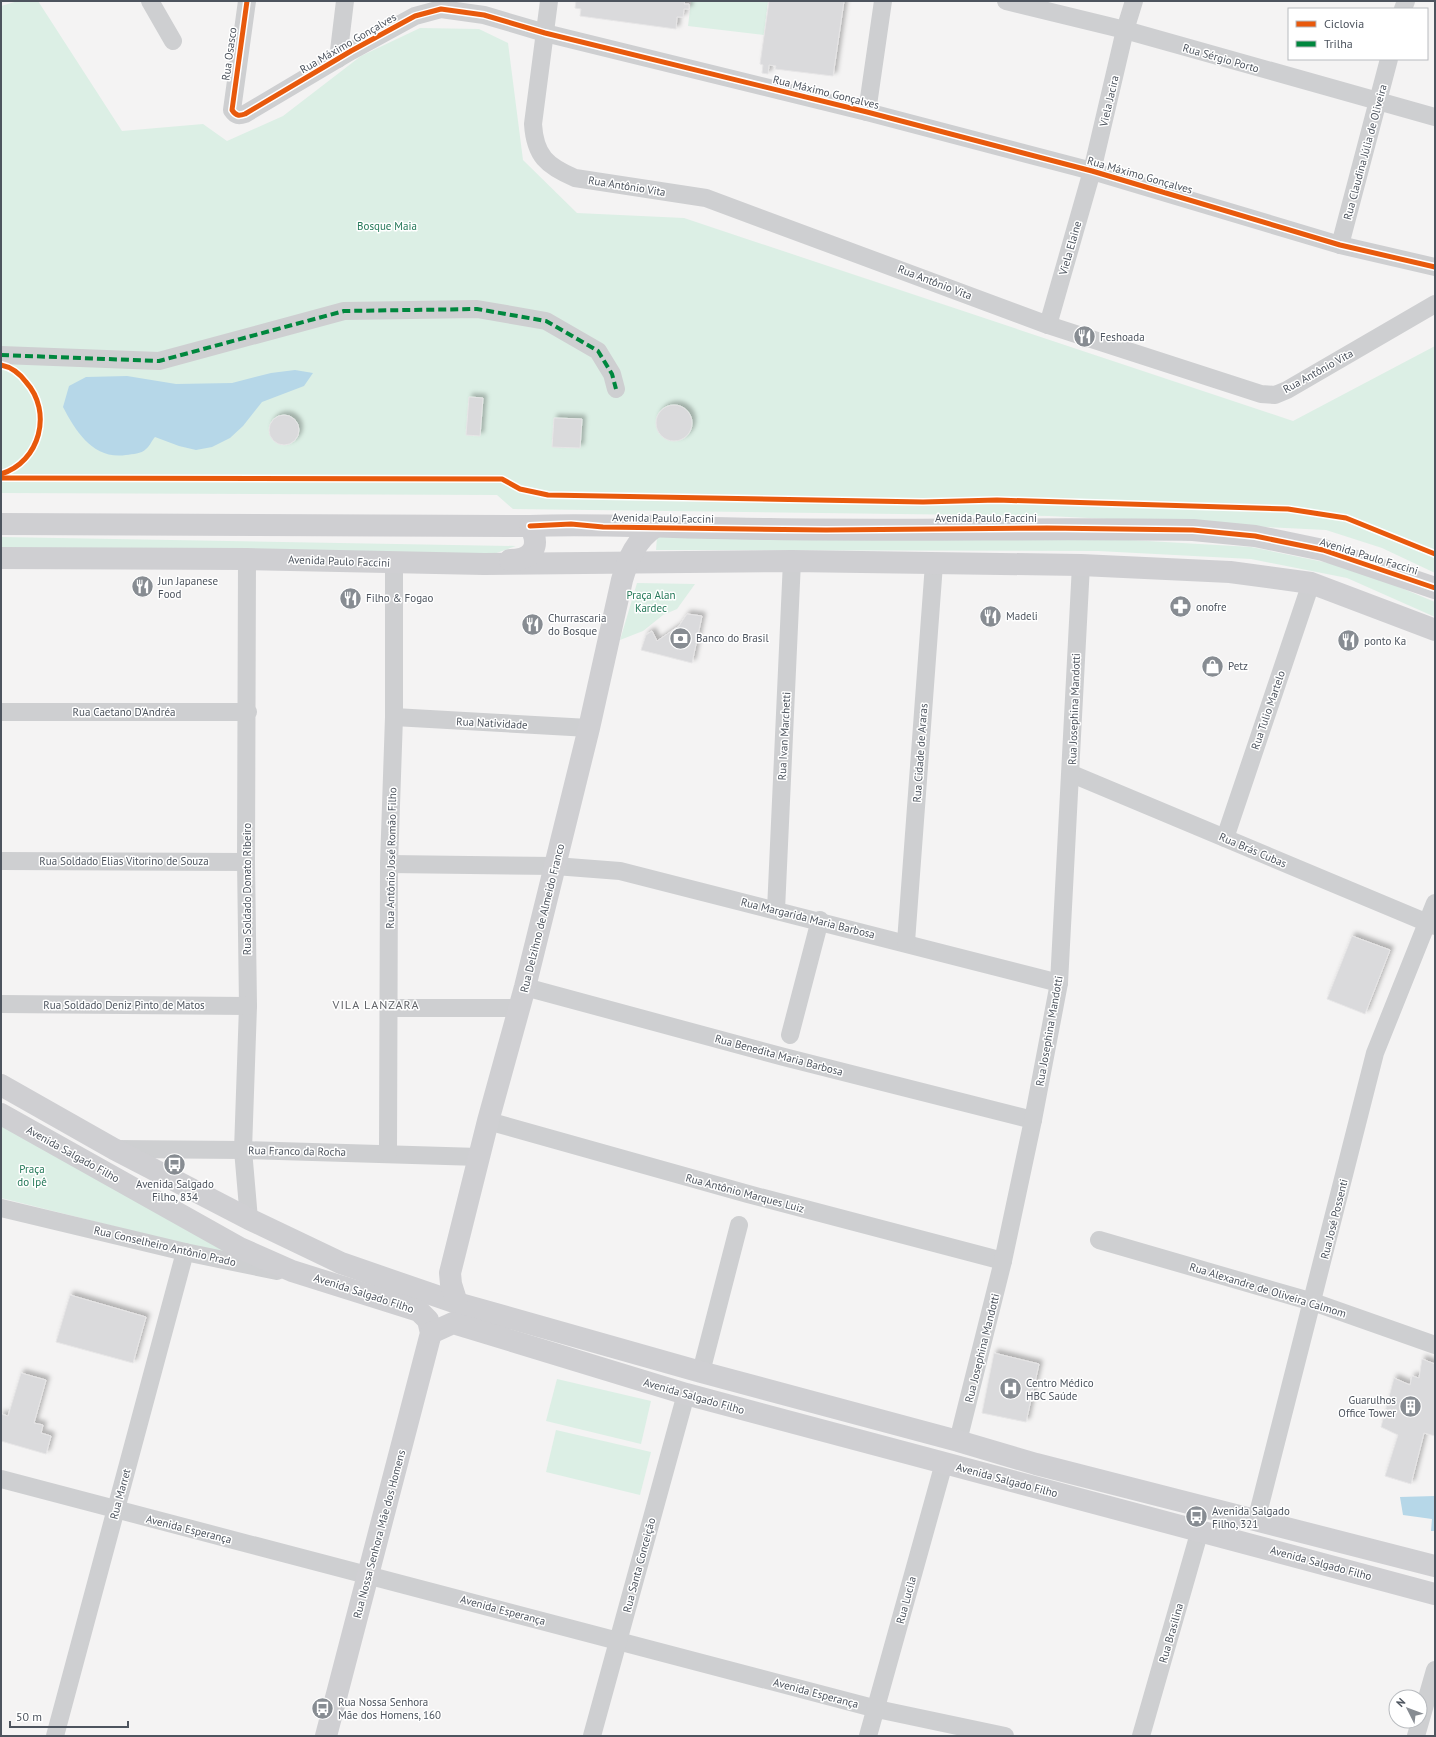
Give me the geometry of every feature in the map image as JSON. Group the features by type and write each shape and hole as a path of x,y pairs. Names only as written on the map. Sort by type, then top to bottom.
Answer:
{"main road":[{"name":"Avenida Paulo Faccini","path":"1,524 530,526 571,524 812,530 1047,528 1193,530 1255,536 1323,550 1435,588"},
{"path":"484,564 493,560 520,560 527,556 535,548 535,536 530,526"},
{"name":"Rua Delzihno de Almeido Franco","path":"457,1303 451,1284 450,1273 488,1121 525,987 589,728 627,562 638,542 655,527"},
{"name":"Avenida Paulo Faccini","path":"1,558 247,559 484,564 792,561 1081,565 1230,572 1311,583 1435,630"},
{"name":"Avenida Salgado Filho","path":"1,1085 114,1150 248,1219 341,1263 420,1291 457,1303 701,1372 958,1441 1036,1464 1435,1566"},
{"name":"Avenida Salgado Filho","path":"1,1114 240,1248 292,1271 420,1311 428,1320 431,1333 453,1323 686,1394 1200,1530 1435,1594"},
{"path":"420,1291 434,1286 450,1273"},
{"name":"Rua Nossa Senhora Mãe dos Homens","path":"326,1736 431,1333"}],"street":[{"path":"150,1 173,42"},
{"name":"Rua Osasco","path":"232,110 247,1"},
{"path":"338,59 345,1"},
{"name":"Rua Antônio Vita","path":"549,1 533,124 534,136 541,156 566,174 575,178 706,198 1048,325 1260,394 1275,395 1287,390 1435,304"},
{"path":"867,112 883,1"},
{"name":"Rua Sérgio Porto","path":"1006,1 1125,30 1377,102 1435,117"},
{"name":"Viela Jacira","path":"1092,171 1125,30 1134,1"},
{"name":"Rua Máximo Gonçalves","path":"232,110 237,115 245,114 361,45 415,16 442,5 484,15 545,33 867,112 1092,171 1340,245 1435,267"},
{"path":"342,24 361,45"},
{"name":"Rua Claudina Júlia de Oliveira","path":"1340,245 1389,60"},
{"name":"Viela Elaine","path":"1048,325 1092,171"},
{"path":"1,355 159,361 255,334 344,312 477,309 546,321 598,351 614,381"},
{"name":"Rua Soldado Donato Ribeiro","path":"247,559 248,712 246,862 248,1006 243,1150 248,1219"},
{"name":"Rua Ivan Marchetti","path":"776,910 792,561"},
{"name":"Rua Antônio José Romão Filho","path":"388,1153 389,864 394,717 394,563"},
{"name":"Rua Cidade de Araras","path":"906,942 934,564"},
{"name":"Rua Josephina Mandotti","path":"958,1441 1003,1260 1033,1120 1060,982 1072,774 1081,565"},
{"name":"Rua Tulio Martelo","path":"1225,838 1311,583"},
{"name":"Rua Caetano D'Andréa","path":"1,712 248,712"},
{"name":"Rua Natividade","path":"394,717 589,728"},
{"name":"Rua Brás Cubas","path":"1072,774 1430,924"},
{"name":"Rua Soldado Elias Vitorino de Souza","path":"1,861 246,862"},
{"name":"Rua Margarida Maria Barbosa","path":"389,864 555,866 620,871 820,920 1060,982"},
{"name":"Rua José Possenti","path":"1256,1521 1313,1302 1375,1053 1430,924 1435,903"},
{"path":"790,1035 820,920"},
{"name":"Rua Benedita Maria Barbosa","path":"525,987 784,1057 1033,1120"},
{"name":"Rua Soldado Deniz Pinto de Matos","path":"1,1004 248,1006"},
{"path":"389,1008 519,1008"},
{"name":"Rua Antônio Marques Luiz","path":"488,1121 748,1194 1003,1260"},
{"name":"Rua Franco da Rocha","path":"114,1150 243,1150 479,1156"},
{"name":"Rua Conselheiro Antônio Prado","path":"1,1208 185,1252 329,1282"},
{"path":"701,1372 740,1225"},
{"name":"Rua Alexandre de Oliveira Calmom","path":"1099,1240 1313,1302 1435,1345"},
{"name":"Rua Marret","path":"55,1736 185,1252"},
{"name":"Rua Santa Conceição","path":"592,1736 686,1394"},
{"name":"Rua Lucila","path":"868,1736 877,1709 944,1463"},
{"name":"Avenida Esperança","path":"1,1479 115,1510 619,1640 877,1709 1005,1736"},
{"name":"Rua Brasilina","path":"1141,1736 1200,1530"},
{"path":"1416,1736 1435,1670"}],"green space":[{"name":"Bosque Maia","path":"18,1 38,1 122,131 203,124 227,141 283,116 361,56 420,28 479,29 508,43 523,160 577,213 684,218 1293,421 1435,346 1435,573 1382,548 1326,530 1049,516 513,509 497,495 1,493 1,6"},
{"path":"691,1 768,1 764,35 688,26"},
{"path":"1,537 516,546 485,557 1,551"},
{"path":"657,537 1096,538 1251,547 1353,568 1435,602 1435,617 1347,578 1251,559 1098,551 656,550"},
{"name":"Praça Alan Kardec","path":"637,583 695,584 677,609 663,615 643,631 620,640"},
{"name":"Praça do Ipê","path":"1,1123 241,1258 1,1198"},
{"path":"557,1379 651,1401 641,1444 546,1421"},
{"path":"556,1430 651,1452 640,1495 546,1472"}],"water":[{"path":"295,370 313,373 304,386 262,402 243,426 230,438 212,447 196,450 179,446 155,437 144,451 139,453 115,455 104,453 95,449 87,442 74,426 63,407 69,386 86,377 127,376 176,384 232,383 271,373"},
{"path":"1435,1496 1435,1531 1431,1531 1432,1519 1403,1515 1400,1497"}],"building":[{"path":"576,1 685,1 684,4 689,4 689,9 684,9 683,17 677,17 676,29 580,16 581,9 575,8"},
{"path":"769,1 844,1 833,76 775,69 776,66 769,65 768,74 762,73 763,65 760,64"},
{"path":"469,397 483,398 480,436 466,435"},
{"path":"674,405 687,410 692,423 687,436 674,441 661,436 656,423 661,410"},
{"path":"284,415 295,419 299,430 295,441 284,445 273,441 269,430 273,419"},
{"path":"554,418 582,419 580,448 552,447"},
{"name":"Banco do Brasil","path":"687,614 702,616 692,663 641,650 646,635 652,631 657,641 679,626"},
{"path":"1352,936 1390,950 1365,1014 1327,999"},
{"path":"70,1295 146,1317 133,1363 56,1342"},
{"name":"Centro Médico HBC Saúde","path":"994,1353 1039,1364 1026,1422 982,1413"},
{"name":"Guarulhos Office Tower","path":"1422,1359 1435,1364 1435,1436 1424,1433 1411,1484 1385,1476 1398,1435 1381,1427 1394,1378 1410,1385 1412,1376 1419,1378"},
{"path":"21,1373 46,1380 34,1423 43,1425 41,1433 51,1436 46,1454 1,1441 1,1414 8,1416"}],"marked path":[{"path":"1,355 159,361 344,311 477,309 546,321 598,351 612,374 616,389"}],"cycle path":[{"path":"247,1 232,110 238,115 245,114 351,51 415,16 441,9 484,15 545,33 867,112 1092,171 1340,245 1435,267"},
{"path":"1,365 15,371 26,382 34,394 39,407 40,421 38,435 33,448 25,459 14,468 1,474"},
{"path":"1,478 502,479 520,489 548,495 923,502 997,500 1288,509 1346,518 1435,554"},
{"path":"530,526 571,524 603,527 826,530 1047,528 1193,530 1255,536 1323,550 1435,588"}],"place":[{"name":"Feshoada","path":"1085,337"},
{"name":"Jun Japanese Food","path":"143,587"},
{"name":"Filho & Fogao","path":"351,598"},
{"name":"onofre","path":"1181,607"},
{"name":"Madeli","path":"991,616"},
{"name":"Churrascaria do Bosque","path":"532,624"},
{"name":"Banco do Brasil","path":"680,638"},
{"name":"ponto Ka","path":"1349,641"},
{"name":"Petz","path":"1212,666"},
{"name":"Avenida Salgado Filho, 834","path":"175,1164"},
{"name":"Centro Médico HBC Saúde","path":"1010,1389"},
{"name":"Guarulhos Office Tower","path":"1411,1406"},
{"name":"Avenida Salgado Filho, 321","path":"1197,1517"},
{"name":"Rua Nossa Senhora Mãe dos Homens, 160","path":"323,1708"}],"district":[{"name":"VILA LANZARA","path":"376,1004"}]}
